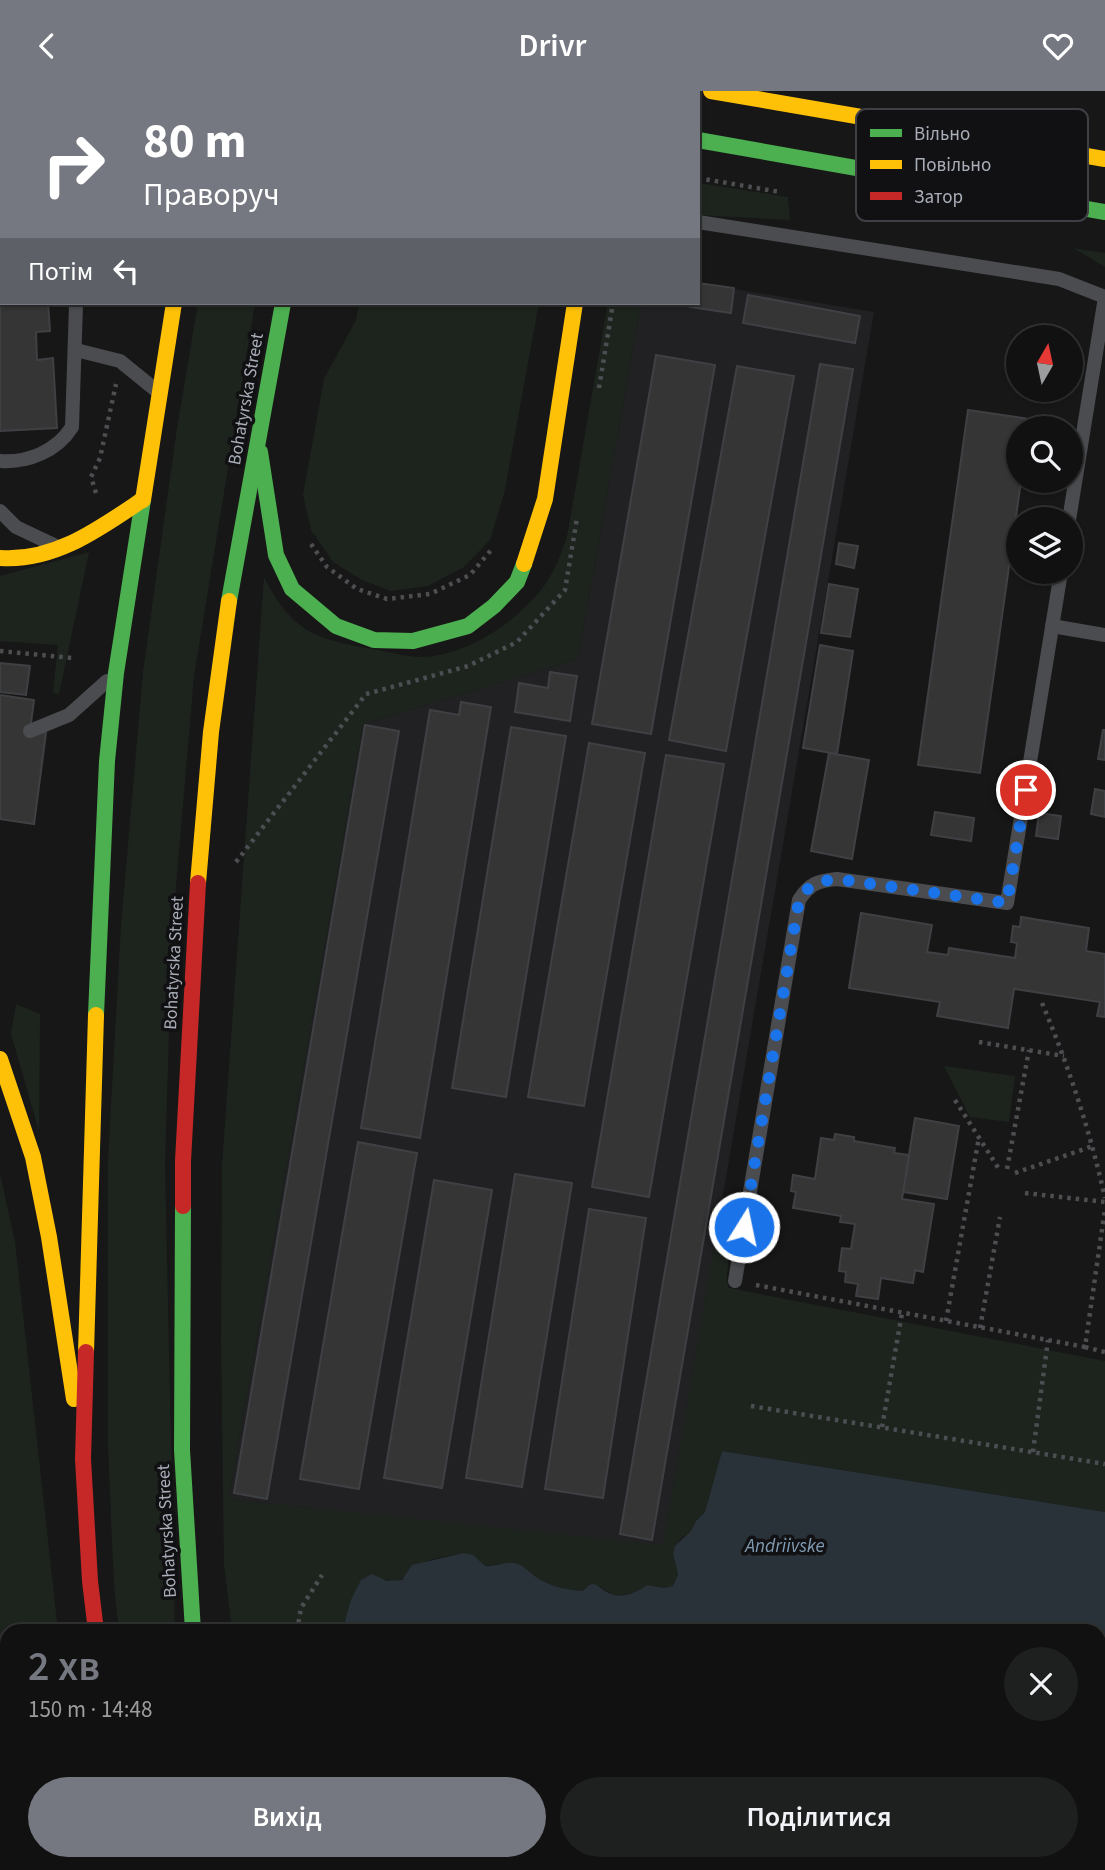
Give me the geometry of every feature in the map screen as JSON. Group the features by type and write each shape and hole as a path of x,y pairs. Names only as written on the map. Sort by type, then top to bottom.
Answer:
{"main road":[{"path":"711,91 856,116"},
{"path":"700,141 856,169"},
{"path":"95,1624 83,1459 98,927 107,761 116,673 158,391 174,305"},
{"name":"Bohatyrska Street","path":"192,1624 182,1425 183,1161 194,935 212,719 224,631 283,305"},
{"path":"258,442 276,555 292,589 336,627 374,640 413,641 468,627 517,582 530,550 545,499 575,305"},
{"path":"0,558 13,561 62,548 142,500"},
{"path":"0,1059 33,1157 49,1237 83,1459"}],"lane":[{"path":"700,222 1059,279 1105,297 1071,507"},
{"path":"0,461 17,462 50,450 64,440 72,427 76,305"},
{"path":"76,350 120,362 158,391"},
{"path":"0,511 16,527 62,548"},
{"path":"735,1281 799,900 807,887 823,880 837,879 1007,903 1059,584"},
{"path":"1052,625 1105,635"},
{"path":"30,731 69,715 116,673"}],"path":[{"path":"106,524 91,477 100,458 113,389 125,366"},
{"path":"308,541 327,567 357,589 387,599 430,594 470,575 495,545"},
{"path":"0,651 72,658"},
{"path":"1025,1193 1105,1200 1093,1146 1065,1056 1042,1003"},
{"path":"979,1042 1065,1056"},
{"path":"1007,1170 1029,1050"},
{"path":"955,1100 999,1169"},
{"path":"946,1321 979,1137"},
{"path":"1014,1173 1093,1146"},
{"path":"970,1188 977,1189"},
{"path":"1085,1347 1105,1209"},
{"path":"980,1328 1000,1217"},
{"path":"735,1281 1105,1352"},
{"path":"882,1427 902,1313"},
{"path":"1032,1452 1048,1340"},
{"path":"751,1406 1105,1464"},
{"path":"298,1624 301,1608 322,1575"}],"shaded area":[{"path":"700,183 788,197 790,220 700,215"},
{"path":"1073,248 1105,253 1105,267"},
{"path":"700,283 874,312 663,1546 229,1499 363,724 578,659 641,305 700,305"},
{"path":"198,305 255,305 194,676 172,933 165,1164 175,1624 118,1624 108,1447 108,1160 121,926 143,672 177,428"},
{"path":"359,305 539,305 504,494 490,540 464,567 428,586 391,591 362,580 333,562 311,530 303,495 324,379 356,320"},
{"path":"608,305 641,305 578,659 363,724 229,1499 663,1545 714,1247 728,1253 729,1288 1105,1361 1105,1512 722,1451 705,1512 691,1531 680,1540 673,1554 678,1574 673,1586 664,1588 647,1585 636,1592 623,1595 611,1593 600,1586 583,1591 570,1591 557,1588 507,1563 485,1566 463,1553 425,1562 397,1581 372,1575 344,1624 231,1624 224,1564 222,1165 264,577 284,610 307,630 321,637 410,656 439,655 474,643 506,624 520,612 544,586 555,568 567,537"},
{"path":"89,552 59,694 53,693 58,645 0,641 0,576"},
{"path":"16,1004 40,1014 39,1131 11,1034"},
{"path":"944,1066 1015,1076 1009,1122 970,1117"},
{"path":"0,1174 15,1242 57,1624 0,1624"}],"water":[{"name":"Andriivske","path":"722,1451 1105,1512 1105,1624 344,1624 351,1600 361,1580 372,1574 387,1581 402,1580 412,1565 463,1553 473,1555 485,1566 518,1564 547,1583 571,1590 583,1591 594,1584 614,1595 624,1595 634,1593 647,1585 664,1588 673,1586 678,1574 673,1554 675,1546 705,1512"}],"building":[{"path":"700,283 734,288 731,313 690,307 700,305"},
{"path":"748,295 860,316 855,343 743,323"},
{"path":"0,305 48,305 50,331 36,332 37,360 53,358 57,428 0,431"},
{"path":"656,355 715,365 651,734 592,724"},
{"path":"820,364 853,369 652,1540 620,1534"},
{"path":"737,366 794,376 726,751 669,740"},
{"path":"968,410 1009,416 1006,416 1006,493 1019,493 1017,507 1006,507 1007,584 980,773 918,765"},
{"path":"839,543 858,546 854,568 836,564"},
{"path":"829,584 858,589 850,637 821,633"},
{"path":"820,645 853,651 837,754 803,748"},
{"path":"0,663 30,666 26,695 0,692"},
{"path":"550,672 577,676 570,721 515,712 519,683 548,688"},
{"path":"0,695 34,700 30,731 46,733 34,824 0,819"},
{"path":"461,702 491,707 420,1138 361,1128 430,710 459,715"},
{"path":"365,725 399,731 267,1499 234,1493"},
{"path":"511,727 566,736 506,1097 452,1088"},
{"path":"1105,730 1105,760 1098,759"},
{"path":"589,743 645,753 584,1106 528,1097"},
{"path":"829,753 869,760 852,859 811,851"},
{"path":"666,755 724,764 649,1197 592,1187"},
{"path":"1095,789 1105,791 1105,817 1091,814"},
{"path":"935,812 974,818 971,841 931,835"},
{"path":"1039,813 1061,816 1058,839 1036,836"},
{"path":"861,913 932,925 927,952 948,955 949,948 1015,958 1017,943 1011,942 1013,926 1020,927 1021,917 1089,928 1086,951 1105,954 1105,1017 1097,1016 1100,1002 1014,989 1008,1028 937,1016 940,1002 849,988"},
{"path":"915,1118 959,1126 947,1199 903,1192"},
{"path":"835,1134 854,1137 854,1141 895,1148 894,1153 909,1155 902,1199 934,1204 923,1272 915,1270 913,1283 881,1278 878,1299 856,1296 858,1284 845,1282 846,1272 839,1271 842,1248 851,1249 855,1224 840,1222 841,1216 793,1208 796,1192 791,1191 793,1175 815,1179 821,1138 834,1140"},
{"path":"358,1142 417,1153 359,1489 300,1479"},
{"path":"515,1174 572,1183 522,1487 466,1478"},
{"path":"434,1180 492,1190 442,1488 384,1478"},
{"path":"589,1209 646,1218 603,1498 545,1489"}],"traffic: fast":[{"path":"700,140 856,168"},
{"path":"1088,209 1105,212"},
{"path":"229,601 283,305"},
{"path":"260,452 276,555 292,589 336,626 374,640 413,641 468,626 494,606 517,582 524,564"},
{"path":"96,1015 107,761 116,673 143,500"},
{"path":"183,1206 182,1450 193,1624"}],"traffic: slow":[{"path":"711,91 856,116"},
{"path":"1088,156 1105,159"},
{"path":"143,500 174,305"},
{"path":"524,564 545,499 575,305"},
{"path":"0,558 20,558 57,549 92,532 142,500"},
{"path":"198,883 211,732 229,601"},
{"path":"86,1352 96,1015"},
{"path":"0,1059 33,1157 49,1237 74,1399"}],"traffic: jam":[{"path":"183,1206 198,883"},
{"path":"86,1352 83,1459 95,1624"}],"route":[{"path":"744,1227 799,900 807,887 823,880 837,879 1007,903 1026,790"}]}
